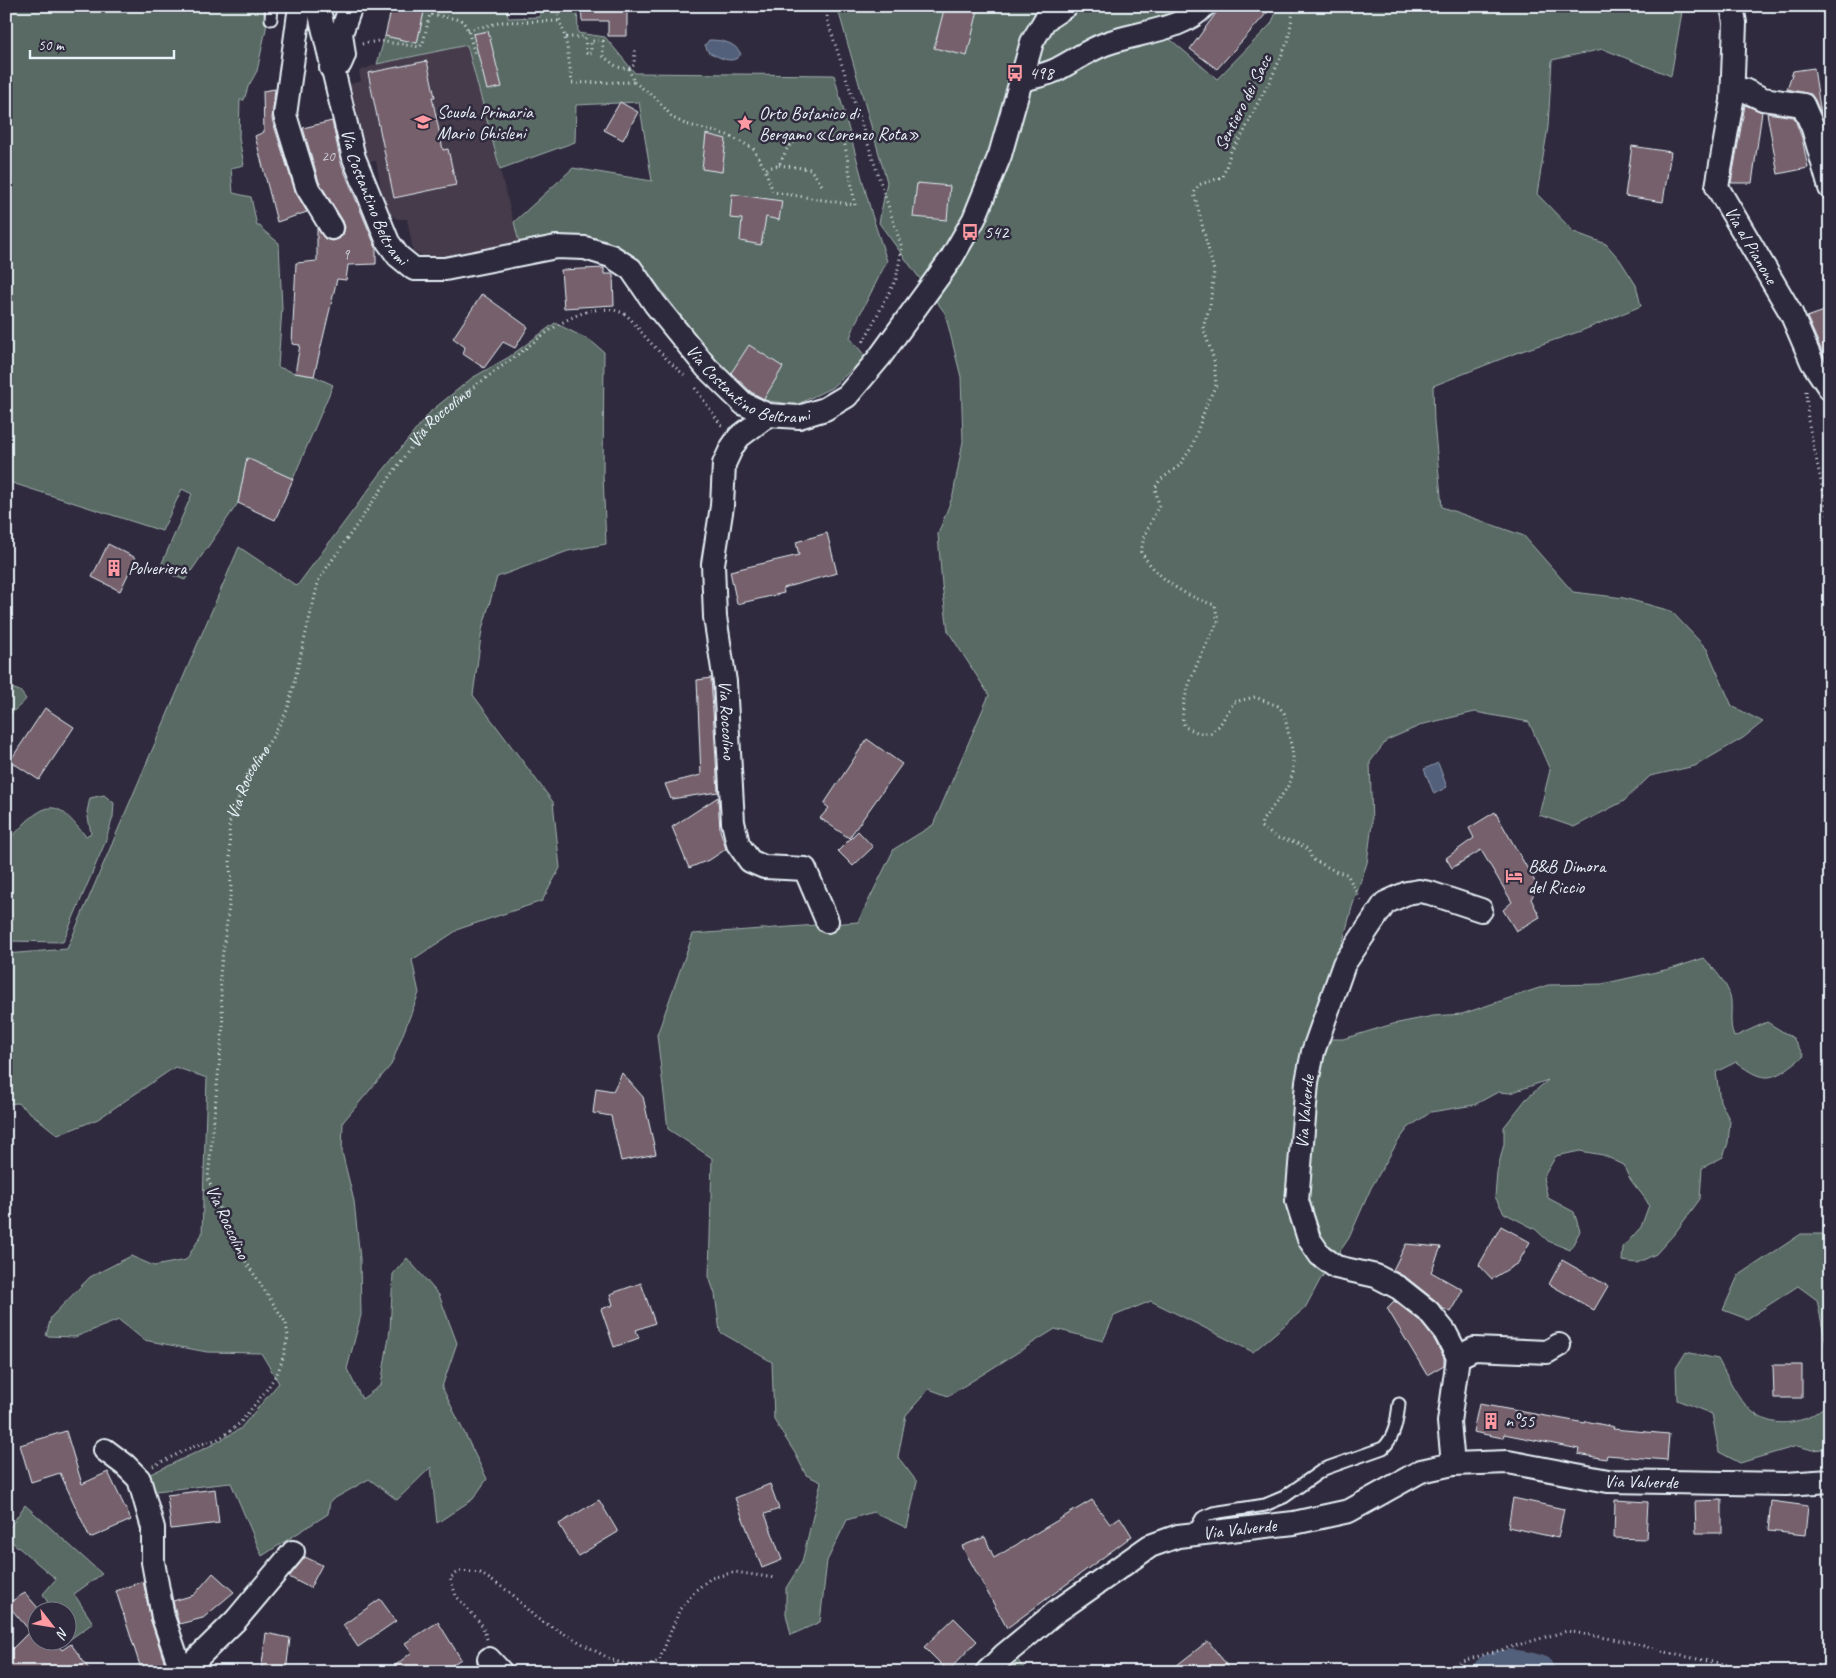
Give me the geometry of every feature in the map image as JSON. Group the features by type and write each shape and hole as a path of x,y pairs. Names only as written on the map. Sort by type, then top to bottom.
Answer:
{"street":[{"path":"300,6 285,116 307,187 332,228"},
{"name":"Via Costantino Beltrami","path":"318,6 338,61 354,158 388,242 398,256 414,269 445,269 556,247 585,248 611,256 631,269 655,304 707,368 744,404 768,415 799,417 825,409 847,396 879,358 951,259 974,219 1000,155 1032,42 1045,20 1066,6"},
{"path":"338,61 341,33 351,6"},
{"path":"1021,80 1056,70 1105,44 1180,22 1197,14 1204,6"},
{"name":"Via al Pianone","path":"1732,6 1734,23 1732,90 1717,187 1791,313 1812,362 1825,381"},
{"path":"1732,90 1744,90 1763,99 1804,105 1813,128 1830,188"},
{"name":"Via Roccolino","path":"768,415 739,437 724,464 722,506 713,564 715,617 725,682 733,822 738,844 750,861 764,866 805,869 827,921"},
{"name":"Via Valverde","path":"1458,1357 1445,1332 1428,1311 1399,1288 1376,1276 1336,1267 1320,1255 1309,1239 1297,1201 1307,1082 1313,1052 1344,964 1385,902 1407,893 1418,891 1430,893 1481,910"},
{"path":"1453,1464 1449,1422 1458,1357 1474,1349 1547,1352 1558,1345"},
{"path":"106,1450 139,1479 153,1528 153,1562 163,1617 179,1664 184,1672 236,1620 293,1552"},
{"name":"Via Valverde","path":"987,1672 1004,1655 1056,1612 1150,1546 1178,1536 1294,1523 1349,1511 1421,1471 1453,1464 1508,1462 1608,1481 1786,1484 1830,1481"}],"lane":[{"path":"271,19 272,6"},
{"name":"Via Valverde","path":"1193,1534 1202,1518 1213,1513 1265,1505 1284,1498 1324,1470 1383,1448 1390,1442 1396,1424 1399,1404"}],"path":[{"path":"553,6 561,20 566,37 572,83 634,82"},
{"path":"828,6 827,19 902,248 896,279 864,341 879,358"},
{"name":"Sentiero dei Sacc","path":"1294,6 1288,41 1243,134 1231,151 1223,177 1198,185 1194,193 1214,271 1210,306 1203,327 1214,360 1216,385 1207,403 1192,447 1179,466 1160,480 1155,488 1159,505 1144,537 1141,552 1150,566 1171,586 1196,600 1215,605 1218,622 1199,659 1182,710 1182,721 1185,727 1199,733 1211,733 1219,726 1234,702 1255,697 1278,706 1284,713 1293,754 1293,772 1290,784 1262,821 1261,827 1277,838 1295,842 1308,849 1312,858 1320,863 1337,872 1347,874 1361,898 1362,916 1368,927"},
{"path":"338,61 362,44 378,41 420,47 423,43 430,14 462,20 468,30 475,54"},
{"path":"468,30 502,22 561,20"},
{"path":"566,37 585,37 586,53 589,55 591,53 591,41 603,41 603,56 617,67 629,69 634,65 635,50"},
{"path":"629,69 634,82 656,98 673,118 685,124 727,135 752,148 765,169 772,192 855,205 844,139 804,134 788,146 779,165"},
{"path":"765,169 779,165 810,169 823,187"},
{"name":"Via Roccolino","path":"139,1479 145,1470 192,1447 218,1439 241,1422 278,1372 288,1336 286,1323 246,1262 220,1211 208,1178 223,1026 220,974 231,891 229,824 248,773 276,732 288,708 318,580 427,424 450,403 509,362 554,326 588,311 609,309 625,314 650,342 685,376"},
{"path":"1825,381 1806,390 1806,400 1808,420 1830,524"},
{"path":"709,398 692,383 724,429"},
{"path":"495,1666 482,1625 456,1596 450,1578 460,1571 480,1573 511,1593 536,1618 612,1660 640,1668 659,1661 680,1609 696,1590 711,1578 736,1572 775,1578"},
{"path":"1447,1672 1462,1661 1567,1631 1629,1642 1677,1655 1764,1672"},
{"path":"1768,1672 1811,1668 1830,1661"}],"shaded area":[{"name":"Scuola Primaria Mario Ghisleni","path":"467,45 520,246 426,258 413,251 407,219 397,219 385,210 376,161 367,161 350,84 361,81 359,71 377,64"}],"green space":[{"path":"6,6 262,6 267,24 257,71 248,87 244,100 240,100 239,138 244,165 231,168 233,193 251,197 257,226 260,226 279,243 282,308 278,367 295,373 314,376 333,385 293,479 247,459 238,503 185,580 159,570 192,494 182,489 162,531 6,481"},
{"path":"399,6 507,6 508,18 540,17 540,6 577,6 578,33 605,37 635,73 834,75 872,215 887,261 856,322 850,338 866,357 831,388 796,405 763,400 728,378 639,260 619,246 597,238 561,237 520,246 514,222 573,168 652,181 639,102 576,105 575,142 500,169 467,45 377,64 385,36 417,43 424,12"},
{"path":"837,6 1184,6 1164,34 1217,79 1271,24 1279,6 1683,6 1671,76 1603,49 1552,60 1548,127 1537,194 1574,232 1606,244 1620,260 1636,285 1641,306 1581,331 1516,353 1433,386 1434,422 1442,507 1524,536 1573,592 1624,598 1671,611 1707,649 1732,706 1763,722 1743,738 1695,766 1650,776 1624,801 1574,827 1539,815 1550,770 1529,722 1475,712 1424,724 1387,740 1370,762 1372,824 1367,863 1352,907 1339,957 1327,1039 1343,1039 1393,1024 1433,1016 1462,1014 1548,985 1602,984 1674,968 1704,958 1728,989 1734,1037 1767,1022 1793,1038 1804,1056 1786,1070 1771,1077 1756,1075 1736,1062 1716,1072 1720,1101 1730,1121 1728,1143 1723,1157 1702,1168 1700,1199 1675,1233 1656,1254 1637,1263 1622,1261 1623,1247 1641,1227 1649,1205 1628,1176 1624,1165 1603,1155 1580,1151 1556,1156 1543,1178 1548,1198 1574,1212 1580,1231 1570,1250 1548,1241 1535,1229 1504,1213 1495,1197 1497,1172 1504,1144 1504,1127 1526,1099 1548,1080 1510,1093 1498,1092 1474,1105 1431,1112 1408,1128 1371,1188 1349,1238 1320,1280 1305,1308 1253,1352 1151,1301 1114,1316 1103,1341 1055,1329 948,1396 929,1389 906,1415 898,1457 917,1482 907,1528 873,1512 847,1520 827,1561 820,1622 791,1635 786,1614 786,1588 802,1562 821,1482 806,1475 795,1453 774,1420 772,1362 720,1332 715,1294 709,1277 712,1158 668,1129 657,1035 693,934 858,922 894,849 933,825 989,695 948,631 942,585 938,534 953,495 963,441 961,377 945,313 879,223 887,182"},
{"path":"555,323 591,341 604,352 603,475 606,544 568,551 497,577 482,630 473,695 553,802 560,868 542,901 459,929 412,960 419,993 391,1065 343,1122 342,1152 354,1201 360,1259 361,1315 347,1369 362,1399 381,1385 390,1330 393,1274 407,1258 439,1295 457,1343 442,1387 487,1479 473,1499 437,1523 431,1467 397,1500 369,1479 330,1501 328,1514 262,1556 231,1483 156,1491 146,1476 212,1445 240,1429 279,1383 261,1353 207,1352 144,1340 119,1320 75,1337 46,1336 51,1317 90,1277 131,1256 154,1266 186,1260 202,1234 207,1078 175,1067 98,1119 58,1135 18,1103 6,1104 6,954 67,949 239,547 297,586 381,473 431,411 472,378 509,357"},
{"path":"6,686 20,691 26,699 6,721"},
{"path":"104,795 114,803 113,817 104,845 63,942 6,941 6,838 14,834 44,809 52,808 65,813 86,836 91,833 87,812 90,798"},
{"path":"1801,1234 1830,1234 1830,1364 1817,1300 1798,1286 1747,1319 1723,1310 1738,1276"},
{"path":"1686,1352 1718,1359 1749,1409 1760,1417 1772,1422 1786,1423 1807,1418 1827,1405 1830,1396 1830,1448 1813,1450 1797,1446 1740,1463 1719,1452 1712,1414 1677,1400 1676,1368"},
{"path":"25,1505 102,1574 74,1594 78,1600 46,1600 43,1594 56,1579 6,1537 6,1533"},
{"path":"78,1600 93,1623 78,1634"},
{"path":"1016,1658 1027,1672 1003,1672"}],"water":[{"path":"709,40 723,41 731,44 741,54 738,58 730,60 717,56 708,52 705,45"},
{"path":"1438,763 1447,787 1434,794 1424,769"}],"building":[{"path":"392,6 424,12 417,43 385,36"},
{"path":"581,6 627,6 627,36 608,36 608,21 582,21"},
{"path":"945,6 979,6 967,56 934,48"},
{"path":"1221,6 1273,6 1217,69 1190,49"},
{"path":"488,31 502,87 487,90 473,34"},
{"path":"427,61 435,97 432,97 443,150 448,149 456,185 394,198 368,73"},
{"path":"1814,68 1821,114 1811,94 1787,89 1793,71"},
{"path":"275,89 272,119 295,191 307,212 277,222 255,136 264,132 263,91"},
{"path":"620,102 638,112 623,140 604,130"},
{"path":"1745,105 1762,112 1752,183 1731,183"},
{"path":"1767,113 1794,117 1802,138 1808,168 1778,174"},
{"path":"332,121 341,163 376,248 376,264 348,265 346,280 337,279 314,376 295,373 300,345 292,344 296,263 317,261 317,228 325,239 333,241 343,235 345,227 319,182 303,128"},
{"path":"706,134 726,139 722,172 702,169"},
{"path":"1632,146 1671,152 1663,202 1625,196"},
{"path":"917,183 950,186 947,220 913,217"},
{"path":"732,194 782,201 779,220 766,217 761,245 740,241 742,219 730,218"},
{"path":"604,268 604,274 613,274 614,305 564,308 561,270"},
{"path":"482,294 528,327 515,348 503,342 484,368 463,354 465,347 453,338"},
{"path":"1830,309 1830,365 1824,356 1807,317"},
{"path":"749,345 783,367 764,399 751,392 731,373"},
{"path":"247,458 293,479 275,520 238,503"},
{"path":"827,533 837,573 783,588 784,593 737,604 730,571 799,555 796,542"},
{"name":"Polveriera","path":"108,544 136,558 120,591 92,577"},
{"path":"711,678 718,792 671,799 665,784 701,775 697,680"},
{"path":"45,708 74,727 39,780 10,761"},
{"path":"867,739 902,764 849,838 820,818 829,808 824,804"},
{"path":"718,797 720,830 726,849 711,859 689,868 672,827"},
{"name":"B&B Dimora del Riccio","path":"1495,812 1538,887 1531,899 1540,917 1516,931 1503,910 1512,902 1481,850 1452,868 1446,858 1474,838 1469,828"},
{"path":"858,831 873,847 853,866 838,851"},
{"path":"622,1073 643,1097 656,1154 621,1161 611,1116 593,1113 596,1088 613,1091"},
{"path":"1501,1226 1530,1242 1518,1263 1492,1279 1479,1265"},
{"path":"1406,1244 1441,1247 1431,1272 1463,1290 1450,1312 1442,1308 1407,1278 1393,1270"},
{"path":"1562,1260 1608,1286 1594,1310 1549,1284"},
{"path":"641,1283 655,1323 636,1330 639,1338 614,1347 601,1309 613,1305 610,1294"},
{"path":"1394,1301 1419,1320 1434,1339 1444,1358 1444,1365 1427,1375 1387,1308"},
{"path":"1773,1365 1802,1365 1802,1398 1774,1398"},
{"path":"1479,1404 1585,1423 1585,1421 1614,1427 1613,1429 1669,1434 1667,1460 1607,1455 1606,1459 1578,1454 1579,1449 1504,1434 1503,1438 1473,1432"},
{"path":"66,1431 82,1484 108,1472 131,1520 90,1538 60,1473 31,1482 20,1445"},
{"path":"770,1484 779,1509 765,1514 782,1560 762,1568 735,1498"},
{"path":"215,1489 219,1523 171,1529 167,1495"},
{"path":"1513,1498 1564,1509 1558,1538 1508,1527"},
{"path":"599,1500 618,1532 578,1556 559,1524"},
{"path":"1092,1500 1110,1524 1120,1517 1132,1536 1007,1628 962,1546 985,1537 994,1558"},
{"path":"1615,1500 1648,1502 1646,1539 1614,1538"},
{"path":"1722,1500 1722,1533 1696,1533 1695,1501"},
{"path":"1771,1501 1808,1506 1805,1535 1768,1531"},
{"path":"305,1557 322,1565 310,1588 289,1577"},
{"path":"213,1573 234,1592 203,1618 179,1624 173,1601 194,1595"},
{"path":"143,1581 151,1621 166,1667 152,1672 142,1672 116,1591"},
{"path":"25,1593 31,1600 28,1600 28,1629 7,1604"},
{"path":"380,1599 396,1621 358,1647 343,1625"},
{"path":"954,1618 977,1641 948,1671 924,1647"},
{"path":"438,1622 461,1659 442,1672 387,1672 412,1652 405,1643"},
{"path":"28,1633 28,1650 75,1650 91,1672 10,1672 6,1667 6,1655"},
{"path":"266,1633 290,1638 286,1672 261,1672"},
{"path":"1208,1641 1232,1672 1168,1672"}],"waterway":[{"path":"1490,1672 1496,1669 1513,1667 1537,1672"}],"place":[{"name":"498","path":"1015,73"},
{"name":"Scuola Primaria Mario Ghisleni","path":"423,122"},
{"name":"Orto Botanico di Bergamo «Lorenzo Rota»","path":"745,123"},
{"name":"542","path":"970,232"},
{"name":"Polveriera","path":"114,568"},
{"name":"B&B Dimora del Riccio","path":"1514,876"},
{"name":"n°55","path":"1491,1421"}]}
